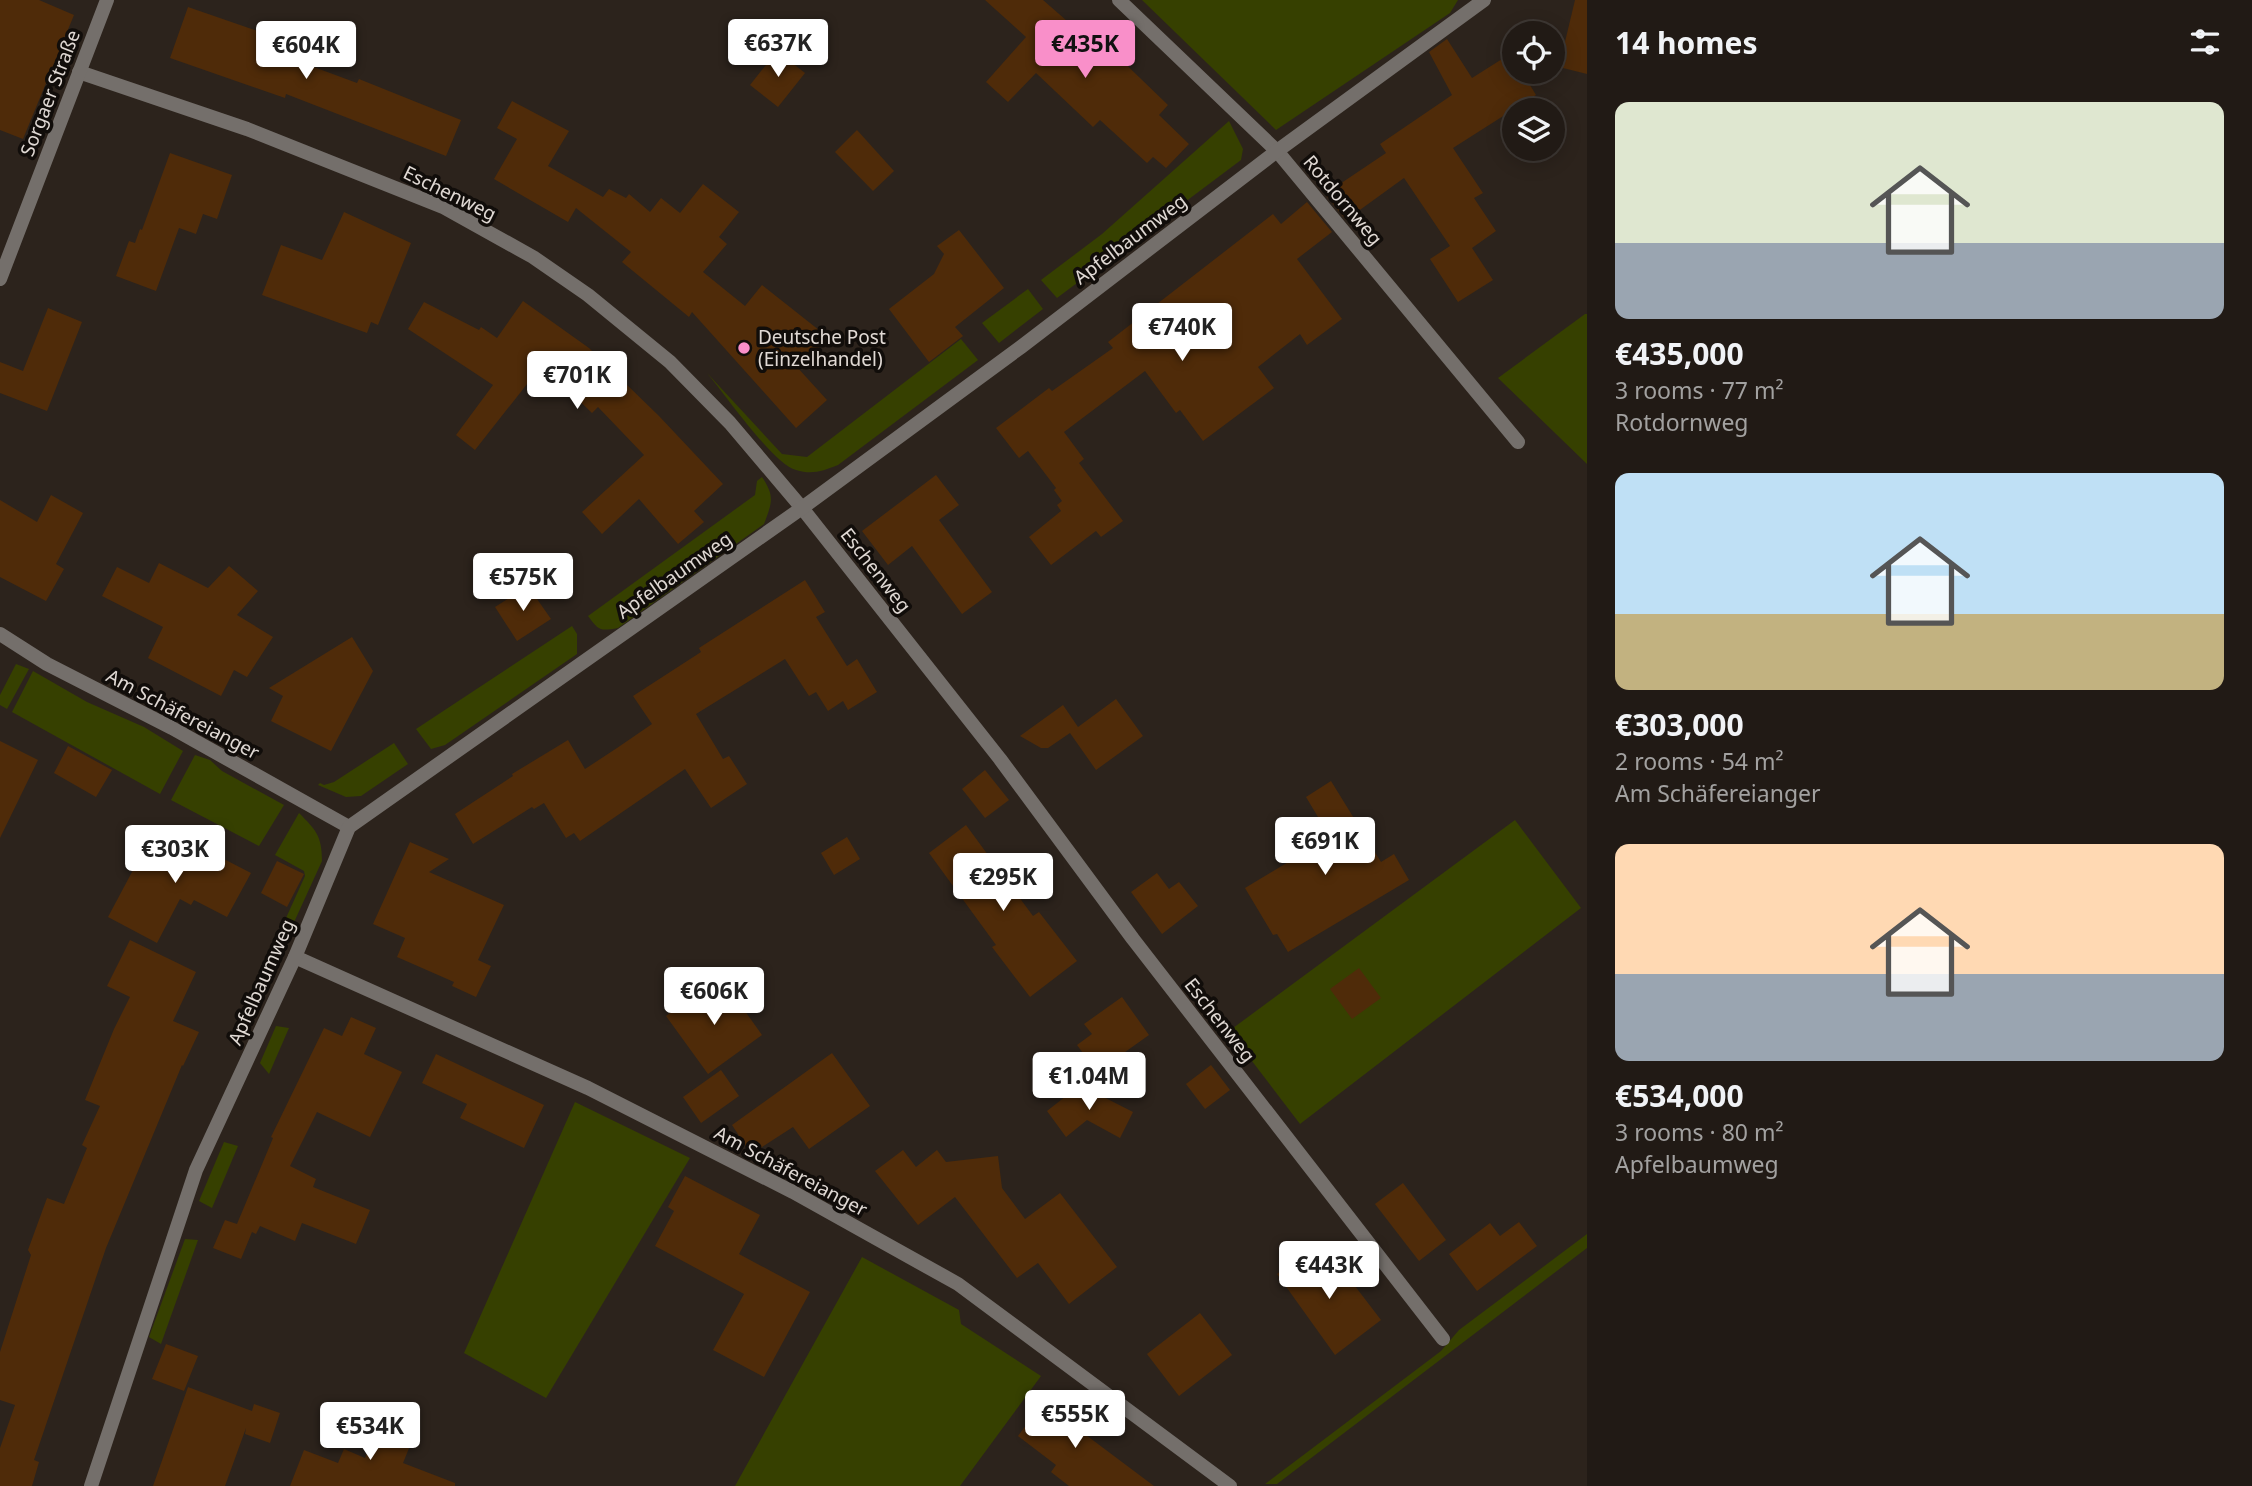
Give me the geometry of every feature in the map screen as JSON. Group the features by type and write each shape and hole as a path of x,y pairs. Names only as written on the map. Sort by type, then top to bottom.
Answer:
{"street":[{"name":"Sorgaer Straße","path":"0,279 107,0"},
{"name":"Rotdornweg","path":"1119,0 1277,151 1518,442"},
{"name":"Apfelbaumweg","path":"91,1486 196,1170 295,957 349,827 802,508 1021,347 1277,151 1484,0"},
{"name":"Eschenweg","path":"79,72 247,129 443,207 533,257 588,295 670,362 730,423 802,508 1000,759 1133,939 1443,1339"},
{"name":"Am Schäfereianger","path":"0,634 47,664 172,728 349,827"},
{"name":"Am Schäfereianger","path":"295,957 588,1088 793,1192 958,1284 1230,1486"}],"green space":[{"path":"1142,0 1458,0 1450,13 1276,130"},
{"path":"1229,121 1243,149 1241,160 1057,298 1041,280 1102,234"},
{"path":"1028,289 1043,309 999,343 982,323"},
{"path":"1587,314 1587,464 1498,378"},
{"path":"961,339 978,360 838,465 817,472 796,470 786,465 749,427 707,373 782,454 807,457"},
{"path":"762,477 769,489 771,500 764,524 618,628 600,629 595,625 588,616 755,495 757,481"},
{"path":"572,626 577,634 577,654 445,745 431,749 416,729"},
{"path":"16,664 29,669 7,709 0,705 0,695"},
{"path":"33,671 87,702 144,727 183,751 160,794 12,712"},
{"path":"394,743 408,764 361,796 346,797 318,785 334,782"},
{"path":"195,755 210,760 222,771 284,805 259,846 171,800"},
{"path":"299,813 317,834 322,861 247,1025 238,1024 305,876 304,871 275,855"},
{"path":"1515,820 1581,908 1300,1124 1229,1031"},
{"path":"276,1026 289,1028 269,1074 260,1063"},
{"path":"575,1102 690,1158 546,1398 464,1353"},
{"path":"224,1142 238,1146 212,1208 199,1201"},
{"path":"1587,1234 1587,1248 1277,1484 1265,1484 1441,1351 1459,1330"},
{"path":"185,1239 198,1240 161,1344 149,1337"},
{"path":"862,1257 959,1310 961,1324 1041,1376 960,1486 735,1486"}],"building":[{"path":"0,0 39,0 74,15 23,139 0,130"},
{"path":"985,0 1043,0 1106,55 1111,50 1168,105 1159,115 1189,144 1166,168 1153,157 1147,163 1100,120 1093,127 1036,73 1008,102 986,82 1026,37"},
{"path":"1575,0 1587,0 1587,74 1565,68 1565,42"},
{"path":"188,7 281,39 276,53 357,83 359,79 461,120 446,156 286,94 285,98 170,58"},
{"path":"1447,39 1472,78 1502,59 1502,84 1529,84 1536,95 1531,98 1502,98 1502,117 1453,148 1483,193 1474,198 1496,231 1472,248 1493,280 1458,302 1430,259 1450,246 1404,178 1346,220 1325,194 1386,153 1380,144 1452,95 1429,52"},
{"path":"777,51 805,73 778,107 750,85"},
{"path":"512,101 569,131 548,166 603,197 609,189 626,198 629,194 650,212 661,198 680,213 703,184 739,212 719,237 727,244 703,272 745,306 762,285 829,338 797,367 827,400 796,428 692,312 689,317 622,262 631,252 576,208 568,222 494,179 517,139 497,128"},
{"path":"857,130 894,171 873,191 835,152"},
{"path":"170,153 232,175 217,219 203,214 196,234 179,228 156,291 116,276 129,241 135,243 140,229 142,230"},
{"path":"1307,202 1332,232 1297,259 1342,319 1307,345 1300,334 1258,367 1274,388 1203,441 1180,410 1176,413 1145,371 1064,432 1084,459 1079,463 1123,521 1101,537 1096,531 1051,565 1029,537 1061,511 1057,505 1062,501 1054,490 1056,488 1028,451 1019,458 996,428 1049,388 1052,391 1113,348 1108,342 1273,214 1281,224"},
{"path":"344,212 411,243 378,325 371,322 367,333 262,295 281,245 322,260"},
{"path":"959,230 1004,288 955,327 963,336 929,362 889,309 934,274 944,254 937,246"},
{"path":"523,301 589,348 659,416 723,484 694,511 704,522 678,544 639,499 602,534 582,512 644,455 598,407 592,413 542,365 475,450 456,435 493,385 408,329 424,302 479,330 481,327 497,338"},
{"path":"48,308 82,322 47,411 0,393 0,362 23,371"},
{"path":"936,475 959,505 939,520 992,592 962,614 912,546 888,565 862,531"},
{"path":"51,495 83,513 56,564 64,569 46,601 0,577 0,500 37,522"},
{"path":"159,563 208,588 229,566 258,591 237,615 273,637 247,677 234,670 221,696 148,658 163,627 102,596 117,567 149,583"},
{"path":"805,580 825,612 816,617 847,666 857,659 877,692 848,710 843,701 828,711 816,692 809,696 785,659 696,714 723,759 729,756 747,784 711,808 685,769 580,841 574,833 566,838 544,803 534,809 532,807 473,844 455,814 513,776 512,774 568,740 585,769 617,748 652,724 633,696 701,652 699,648"},
{"path":"528,586 551,619 517,641 495,607"},
{"path":"352,637 373,671 331,751 271,721 283,696 269,688"},
{"path":"1116,699 1143,736 1096,770 1070,733 1048,748 1041,748 1020,736 1063,705 1078,727"},
{"path":"0,741 38,760 0,838"},
{"path":"68,746 112,770 96,797 54,773"},
{"path":"985,770 1009,800 985,818 962,789"},
{"path":"1331,781 1381,862 1394,854 1409,880 1288,952 1277,934 1273,935 1245,888 1330,837 1306,797"},
{"path":"966,825 1033,916 1039,912 1077,961 1030,997 992,947 996,945 929,853"},
{"path":"156,827 216,860 218,856 251,873 227,917 194,900 191,905 180,899 157,943 108,917"},
{"path":"847,837 860,859 834,875 821,853"},
{"path":"410,842 449,859 429,872 504,905 478,960 491,966 476,997 452,986 454,982 397,957 405,938 373,924"},
{"path":"277,861 304,874 287,907 261,893"},
{"path":"1157,873 1169,889 1179,882 1198,906 1162,934 1131,892"},
{"path":"130,940 196,972 173,1021 199,1032 182,1065 106,1248 34,1460 39,1462 32,1486 0,1486 0,1448 15,1405 0,1400 0,1352 31,1255 28,1250 47,1198 64,1204 87,1148 82,1145 100,1106 85,1100 130,997 107,986"},
{"path":"1359,968 1381,998 1352,1019 1330,989"},
{"path":"725,983 762,1035 708,1074 666,1016 706,987 710,993"},
{"path":"1122,997 1149,1035 1097,1072 1077,1045 1092,1034 1084,1024"},
{"path":"351,1017 376,1028 364,1054 402,1072 370,1137 317,1112 290,1166 316,1179 313,1187 370,1210 356,1244 302,1223 295,1241 260,1226 256,1234 252,1232 241,1259 213,1248 225,1220 237,1224 273,1138 271,1137 324,1028 342,1036"},
{"path":"832,1053 870,1106 809,1149 793,1127 751,1154 732,1125"},
{"path":"436,1054 544,1105 524,1148 460,1118 467,1104 422,1083"},
{"path":"1211,1065 1230,1090 1205,1109 1186,1084"},
{"path":"721,1070 739,1096 701,1123 683,1097"},
{"path":"1080,1085 1133,1112 1120,1138 1087,1120 1066,1137 1047,1111"},
{"path":"903,1150 916,1167 937,1150 946,1162 998,1156 1002,1188 1025,1219 1060,1193 1117,1267 1069,1304 1038,1263 1017,1278 955,1197 918,1225 875,1171"},
{"path":"685,1176 760,1215 739,1254 810,1292 764,1377 713,1350 744,1294 655,1246 674,1211 668,1207"},
{"path":"1403,1183 1446,1240 1419,1261 1375,1204"},
{"path":"1519,1222 1537,1246 1477,1291 1449,1254 1490,1223 1500,1236"},
{"path":"1313,1247 1336,1279 1345,1273 1381,1320 1335,1355 1277,1274"},
{"path":"1200,1313 1232,1355 1179,1396 1147,1354"},
{"path":"166,1344 198,1356 184,1391 152,1379"},
{"path":"188,1387 252,1411 254,1404 280,1413 270,1443 245,1434 246,1428 225,1486 153,1486"},
{"path":"1048,1395 1087,1425 1082,1432 1154,1486 1069,1486 1051,1472 1056,1465 1018,1436"},
{"path":"384,1411 418,1426 403,1463 455,1483 455,1486 290,1486 304,1450 338,1463 344,1449 365,1458"}],"place":[{"name":"Deutsche Post (Einzelhandel)","path":"744,348"}]}
